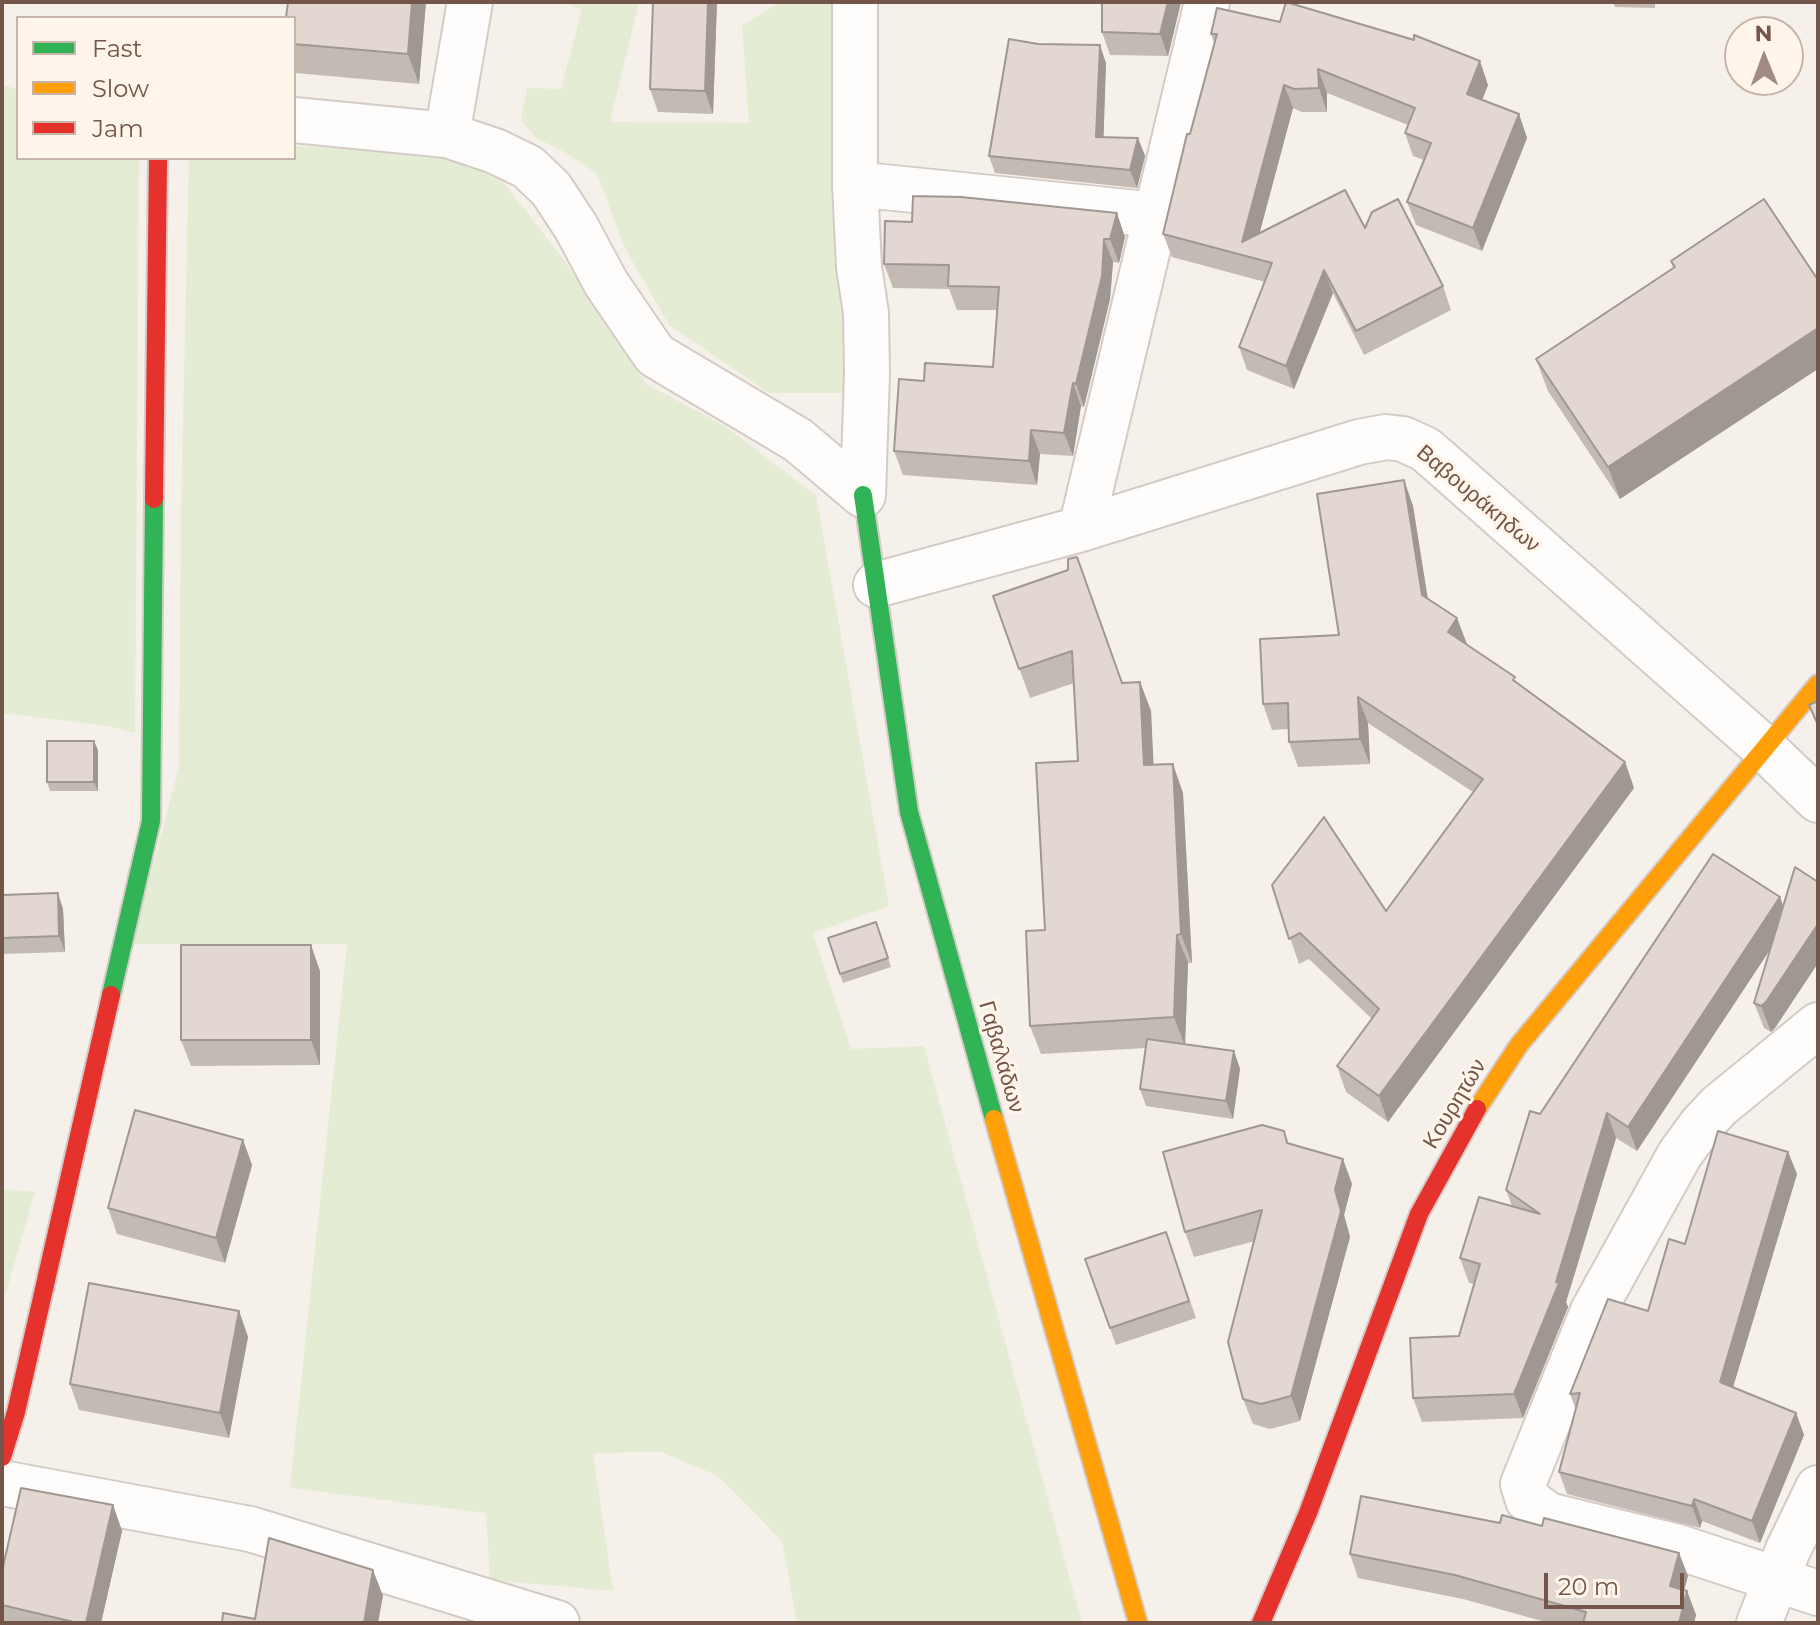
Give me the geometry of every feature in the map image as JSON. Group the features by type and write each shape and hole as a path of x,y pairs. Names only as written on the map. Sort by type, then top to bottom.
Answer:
{"street":[{"path":"447,135 470,2"},
{"path":"855,2 855,184 859,267 866,313 867,373 863,495"},
{"path":"1081,529 1207,2"},
{"path":"296,120 447,135 495,151 528,167 551,189 606,283 655,355 798,440 863,495"},
{"path":"2,1457 16,1412 151,821 158,160"},
{"path":"855,184 1156,215"},
{"name":"Βαβουράκηδων","path":"876,585 1081,529 1359,442 1386,437 1403,439 1425,449 1439,461 1764,748 1818,800"},
{"name":"Γαβαλάδων","path":"863,495 909,812 1064,1371 1138,1623"},
{"name":"Κουρητών","path":"1261,1623 1308,1513 1419,1214 1479,1105 1519,1045 1818,684"},
{"path":"1818,1025 1719,1106 1680,1154 1593,1311 1528,1465 1523,1484 1528,1500 1548,1515 1675,1546 1818,1593"},
{"path":"2,1483 250,1529 557,1623"},
{"path":"1759,1623 1818,1488"}],"green space":[{"path":"564,2 639,2 610,122 749,123 742,26 780,2 831,2 847,393 769,393 669,325 625,248 597,174 560,149 537,139 521,120 527,88 561,89 582,10"},
{"path":"2,85 16,88 16,160 139,160 135,733 108,726 2,713"},
{"path":"296,146 429,153 501,179 573,272 646,384 725,426 816,495 889,906 813,933 851,1049 924,1046 1082,1623 797,1623 782,1541 718,1476 660,1452 593,1453 613,1591 490,1580 486,1513 290,1488 347,944 132,944 179,767 189,160 296,160"},
{"path":"2,1189 35,1192 2,1306"}],"building":[{"path":"288,2 412,2 408,54 296,44 296,16 286,16"},
{"path":"653,2 708,2 705,91 650,89"},
{"path":"1102,2 1168,2 1160,34 1102,32"},
{"path":"1286,2 1414,40 1414,35 1480,61 1467,94 1519,114 1473,228 1407,202 1431,143 1405,133 1415,108 1318,69 1319,88 1294,89 1284,85 1242,242 1345,190 1365,228 1372,212 1398,199 1443,286 1356,331 1324,270 1286,366 1239,347 1272,263 1163,234 1187,134 1190,134 1217,34 1211,34 1217,8 1280,22"},
{"path":"1009,39 1038,44 1100,45 1096,137 1138,138 1130,170 989,156"},
{"path":"913,196 961,197 1117,213 1110,239 1104,239 1102,276 1076,384 1073,383 1064,433 1031,430 1029,461 894,451 899,379 924,381 925,363 993,367 999,287 948,286 949,265 884,264 885,221 912,222"},
{"path":"1764,199 1818,280 1818,328 1608,467 1536,359 1675,267 1671,261"},
{"path":"1404,480 1422,595 1457,618 1448,632 1515,677 1513,680 1625,762 1379,1096 1337,1066 1379,1009 1300,933 1289,939 1272,885 1324,817 1386,911 1483,779 1358,697 1360,739 1289,742 1288,703 1263,704 1260,639 1339,635 1317,494"},
{"path":"1077,557 1122,683 1140,682 1144,765 1173,764 1181,934 1177,935 1174,1017 1030,1026 1026,931 1045,930 1036,763 1078,761 1072,651 1019,669 993,596 1068,570 1068,559"},
{"path":"1818,701 1818,725 1809,705"},
{"path":"47,741 94,741 94,782 47,782"},
{"path":"1713,854 1780,897 1628,1127 1607,1113 1556,1282 1559,1283 1514,1394 1413,1398 1410,1338 1459,1336 1480,1264 1460,1258 1479,1197 1540,1214 1506,1190 1530,1111 1540,1114"},
{"path":"1795,867 1818,882 1818,924 1761,1006 1754,1003"},
{"path":"58,893 59,936 2,938 2,895"},
{"path":"876,922 888,958 840,974 828,938"},
{"path":"181,945 311,945 311,1040 181,1040"},
{"path":"1147,1039 1234,1051 1226,1101 1140,1089"},
{"path":"135,1110 243,1140 216,1238 108,1208"},
{"path":"1262,1125 1284,1131 1287,1143 1343,1159 1335,1190 1341,1211 1291,1396 1261,1404 1243,1399 1228,1342 1262,1210 1185,1232 1163,1152"},
{"path":"1718,1131 1788,1152 1720,1382 1796,1413 1752,1521 1694,1499 1692,1506 1559,1472 1580,1393 1570,1394 1608,1299 1648,1311 1669,1239 1685,1244"},
{"path":"1166,1232 1189,1301 1110,1328 1085,1259"},
{"path":"89,1283 239,1311 220,1413 70,1384"},
{"path":"21,1488 113,1505 86,1623 2,1605 2,1571"},
{"path":"1361,1496 1500,1523 1502,1515 1542,1526 1544,1518 1679,1553 1670,1586 1687,1591 1679,1623 1583,1623 1586,1612 1455,1575 1350,1554"},
{"path":"269,1538 373,1570 364,1623 222,1623 223,1613 255,1619"}],"traffic: fast":[{"path":"863,495 909,812 994,1119"},
{"path":"111,995 151,821 154,499"}],"traffic: slow":[{"path":"1477,1109 1519,1045 1818,684"},
{"path":"994,1119 1138,1623"}],"traffic: jam":[{"path":"154,499 158,160"},
{"path":"2,1457 16,1412 111,995"},
{"path":"1261,1623 1308,1513 1419,1214 1477,1109"}]}
